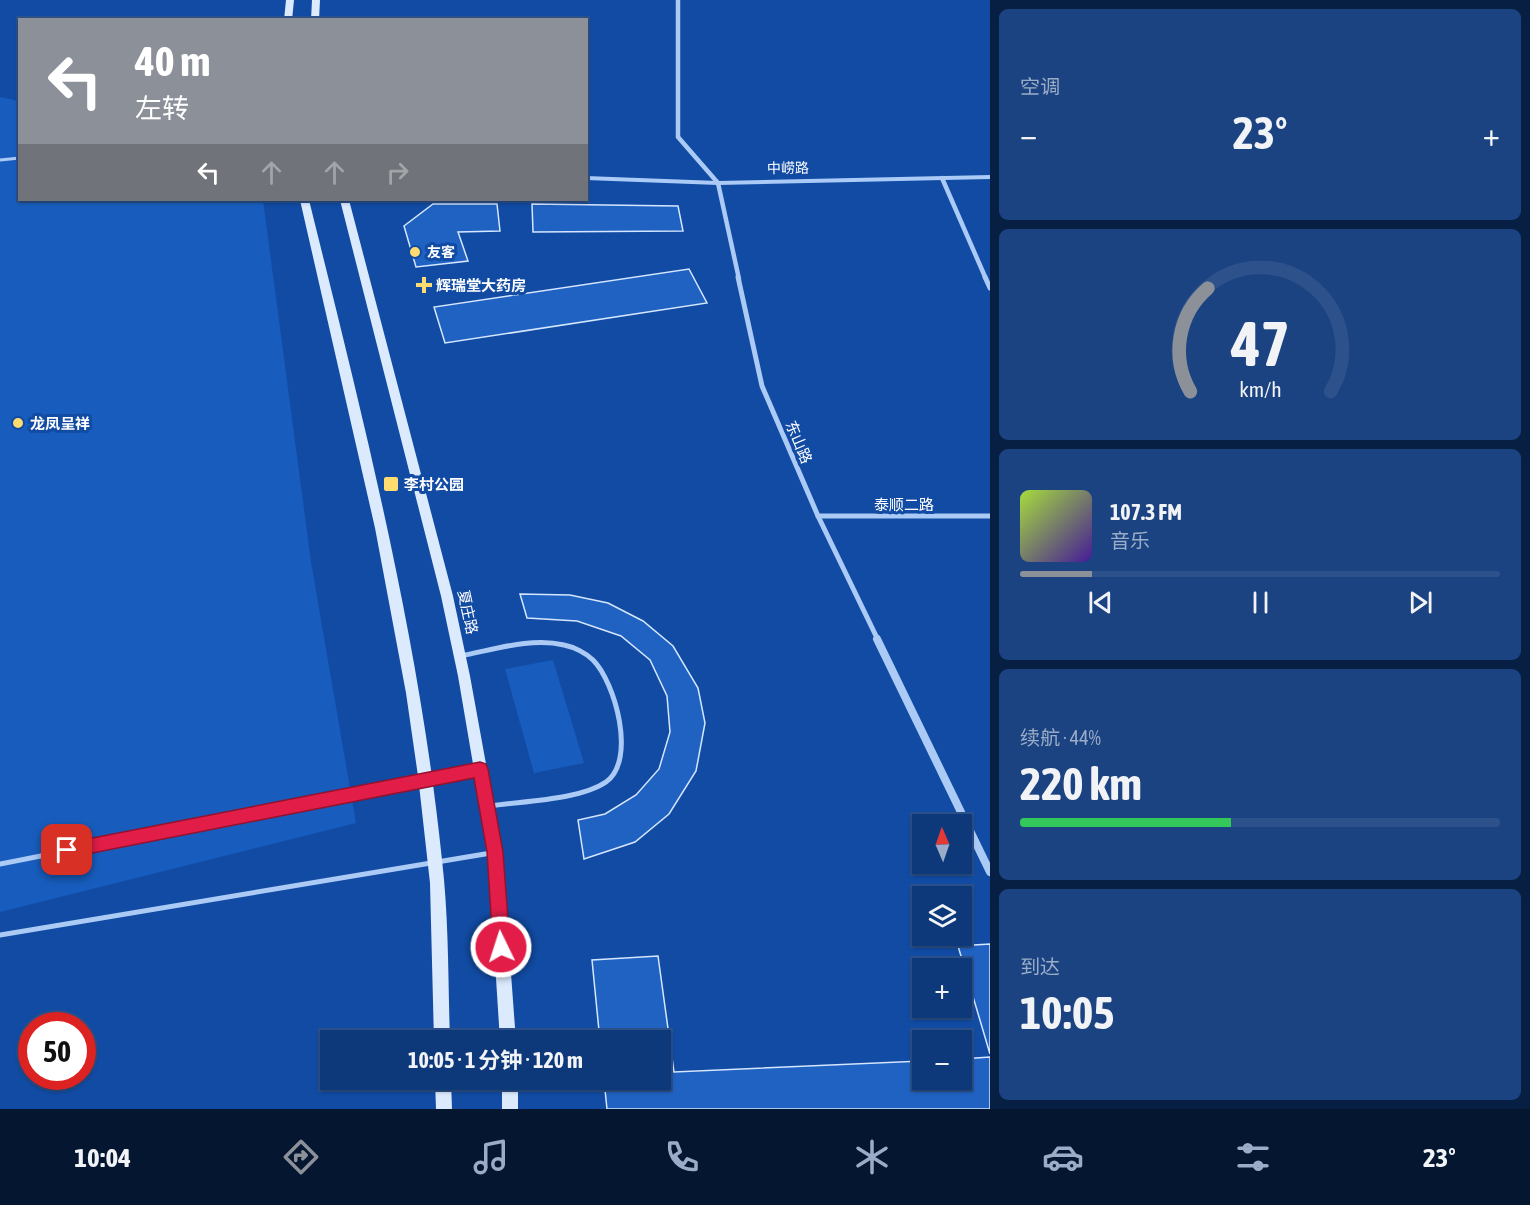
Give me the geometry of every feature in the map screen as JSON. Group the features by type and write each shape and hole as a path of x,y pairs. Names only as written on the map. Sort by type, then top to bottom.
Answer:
{"main road":[{"path":"288,18 290,0"},
{"path":"315,18 316,0"},
{"path":"304,201 376,498 411,683 436,862 442,1030"},
{"name":"夏庄路","path":"344,201 430,528 459,656 495,852 507,1030"},
{"path":"443,1090 444,1109"},
{"path":"510,1090 510,1109"}],"street":[{"name":"东山路","path":"678,0 678,137 718,183 762,386 818,516 990,872"},
{"name":"中崂路","path":"588,178 718,183 990,177"},
{"path":"942,178 990,288"},
{"name":"泰顺二路","path":"818,516 990,516"}],"lane":[{"path":"0,160 18,158"},
{"path":"459,656 539,644 564,645 580,651 594,661 604,677 621,730 623,749 618,768 605,783 585,790 487,806"},
{"path":"0,864 480,769"},
{"path":"0,935 495,852"}],"shaded area":[{"path":"0,97 18,101 18,201 263,201 311,562 356,823 0,912"},
{"path":"553,660 584,763 534,773 505,669"}],"building":[{"path":"433,204 497,204 500,231 458,232 468,261 416,267 404,226"},
{"path":"532,204 678,206 683,231 533,232"},
{"path":"689,269 707,303 445,343 434,307"},
{"path":"520,594 570,595 608,603 643,621 673,646 698,688 705,723 696,771 669,814 635,842 584,859 578,820 605,814 636,795 659,769 670,732 667,696 650,660 621,636 577,621 527,618"},
{"path":"990,944 990,1054 972,993 972,958 962,958 958,946"},
{"path":"658,956 668,1030 599,1030 592,960"},
{"path":"671,1050 674,1072 912,1061 912,1090 972,1090 972,1058 990,1057 990,1109 607,1109 605,1090 671,1090"}],"place":[{"name":"友客","path":"415,252"},
{"name":"辉瑞堂大药房","path":"424,285"},
{"name":"龙凤呈祥","path":"18,423"},
{"name":"李村公园","path":"391,484"}],"route":[{"path":"67,850 480,769 495,852 501,947"}]}
